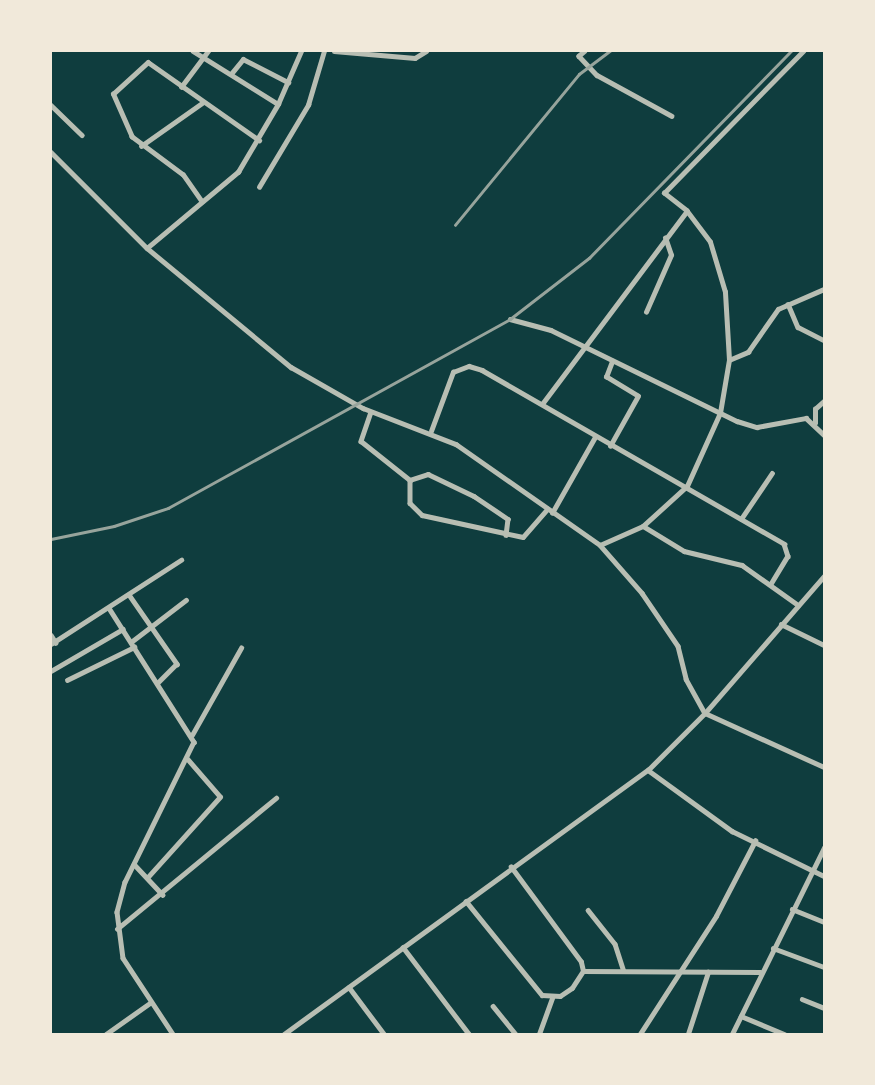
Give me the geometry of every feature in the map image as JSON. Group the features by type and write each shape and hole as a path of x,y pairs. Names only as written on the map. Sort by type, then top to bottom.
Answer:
{"street":[{"path":"193,51 278,104"},
{"path":"181,87 208,51"},
{"path":"147,248 238,172 259,140 278,104 301,51"},
{"path":"259,187 308,104 324,51"},
{"path":"334,51 415,58 426,51"},
{"path":"585,51 579,56 597,75 672,116"},
{"path":"600,545 644,526 688,486 720,413 729,360 720,271 710,242 687,211 664,193 803,51"},
{"path":"231,74 243,59 288,82"},
{"path":"202,202 183,175 141,146 126,128 113,94 148,62 202,103 259,140"},
{"path":"141,146 202,103"},
{"path":"51,105 82,135"},
{"path":"51,152 147,248 291,367 362,408 431,431 600,545 642,593 678,646 686,679 705,713 822,766 824,759"},
{"path":"542,404 687,211"},
{"path":"646,312 671,255 665,238"},
{"path":"729,360 748,352 767,321 788,304 824,288"},
{"path":"788,304 798,327 824,340"},
{"path":"510,319 551,330 720,413 757,427 806,418 815,423 824,435"},
{"path":"610,446 638,396 606,377 612,361"},
{"path":"431,431 447,382 460,367 482,370 610,446 688,486 788,550 771,584"},
{"path":"815,423 815,409 824,402"},
{"path":"371,412 361,441 410,480"},
{"path":"552,513 595,437"},
{"path":"741,519 772,473"},
{"path":"410,480 428,474 474,496 508,519 506,535"},
{"path":"410,480 410,502 422,515 506,535 529,534 547,509"},
{"path":"644,526 684,551 727,558 771,584 798,605"},
{"path":"51,635 53,644 130,596 181,560"},
{"path":"284,1034 511,867 648,770 705,713 824,576"},
{"path":"819,581 824,584"},
{"path":"130,596 177,664 158,683"},
{"path":"67,680 132,644 151,626 186,600"},
{"path":"109,608 192,735"},
{"path":"781,624 824,645"},
{"path":"51,671 123,629"},
{"path":"173,1034 150,1003 123,958 117,929 119,899 134,864 188,760 192,735 241,648"},
{"path":"147,878 220,797 188,760"},
{"path":"648,770 704,812 755,842 824,876"},
{"path":"117,929 163,895 276,798"},
{"path":"640,1034 678,972 716,916 755,842"},
{"path":"732,1034 760,972 824,848"},
{"path":"134,864 163,895"},
{"path":"511,867 573,948 583,971"},
{"path":"466,901 534,987 552,998"},
{"path":"792,909 824,922"},
{"path":"588,910 614,944 624,971"},
{"path":"403,947 469,1034"},
{"path":"773,948 824,967"},
{"path":"583,971 760,972"},
{"path":"540,1034 552,998 572,988 583,971"},
{"path":"688,1034 708,972"},
{"path":"349,987 384,1034"},
{"path":"802,999 824,1008"},
{"path":"106,1034 150,1003"},
{"path":"493,1006 516,1034"},
{"path":"741,1016 784,1034"}],"railway":[{"path":"455,225 579,74 610,51"},
{"path":"51,539 114,526 168,508 510,319 589,258 791,51"}]}
